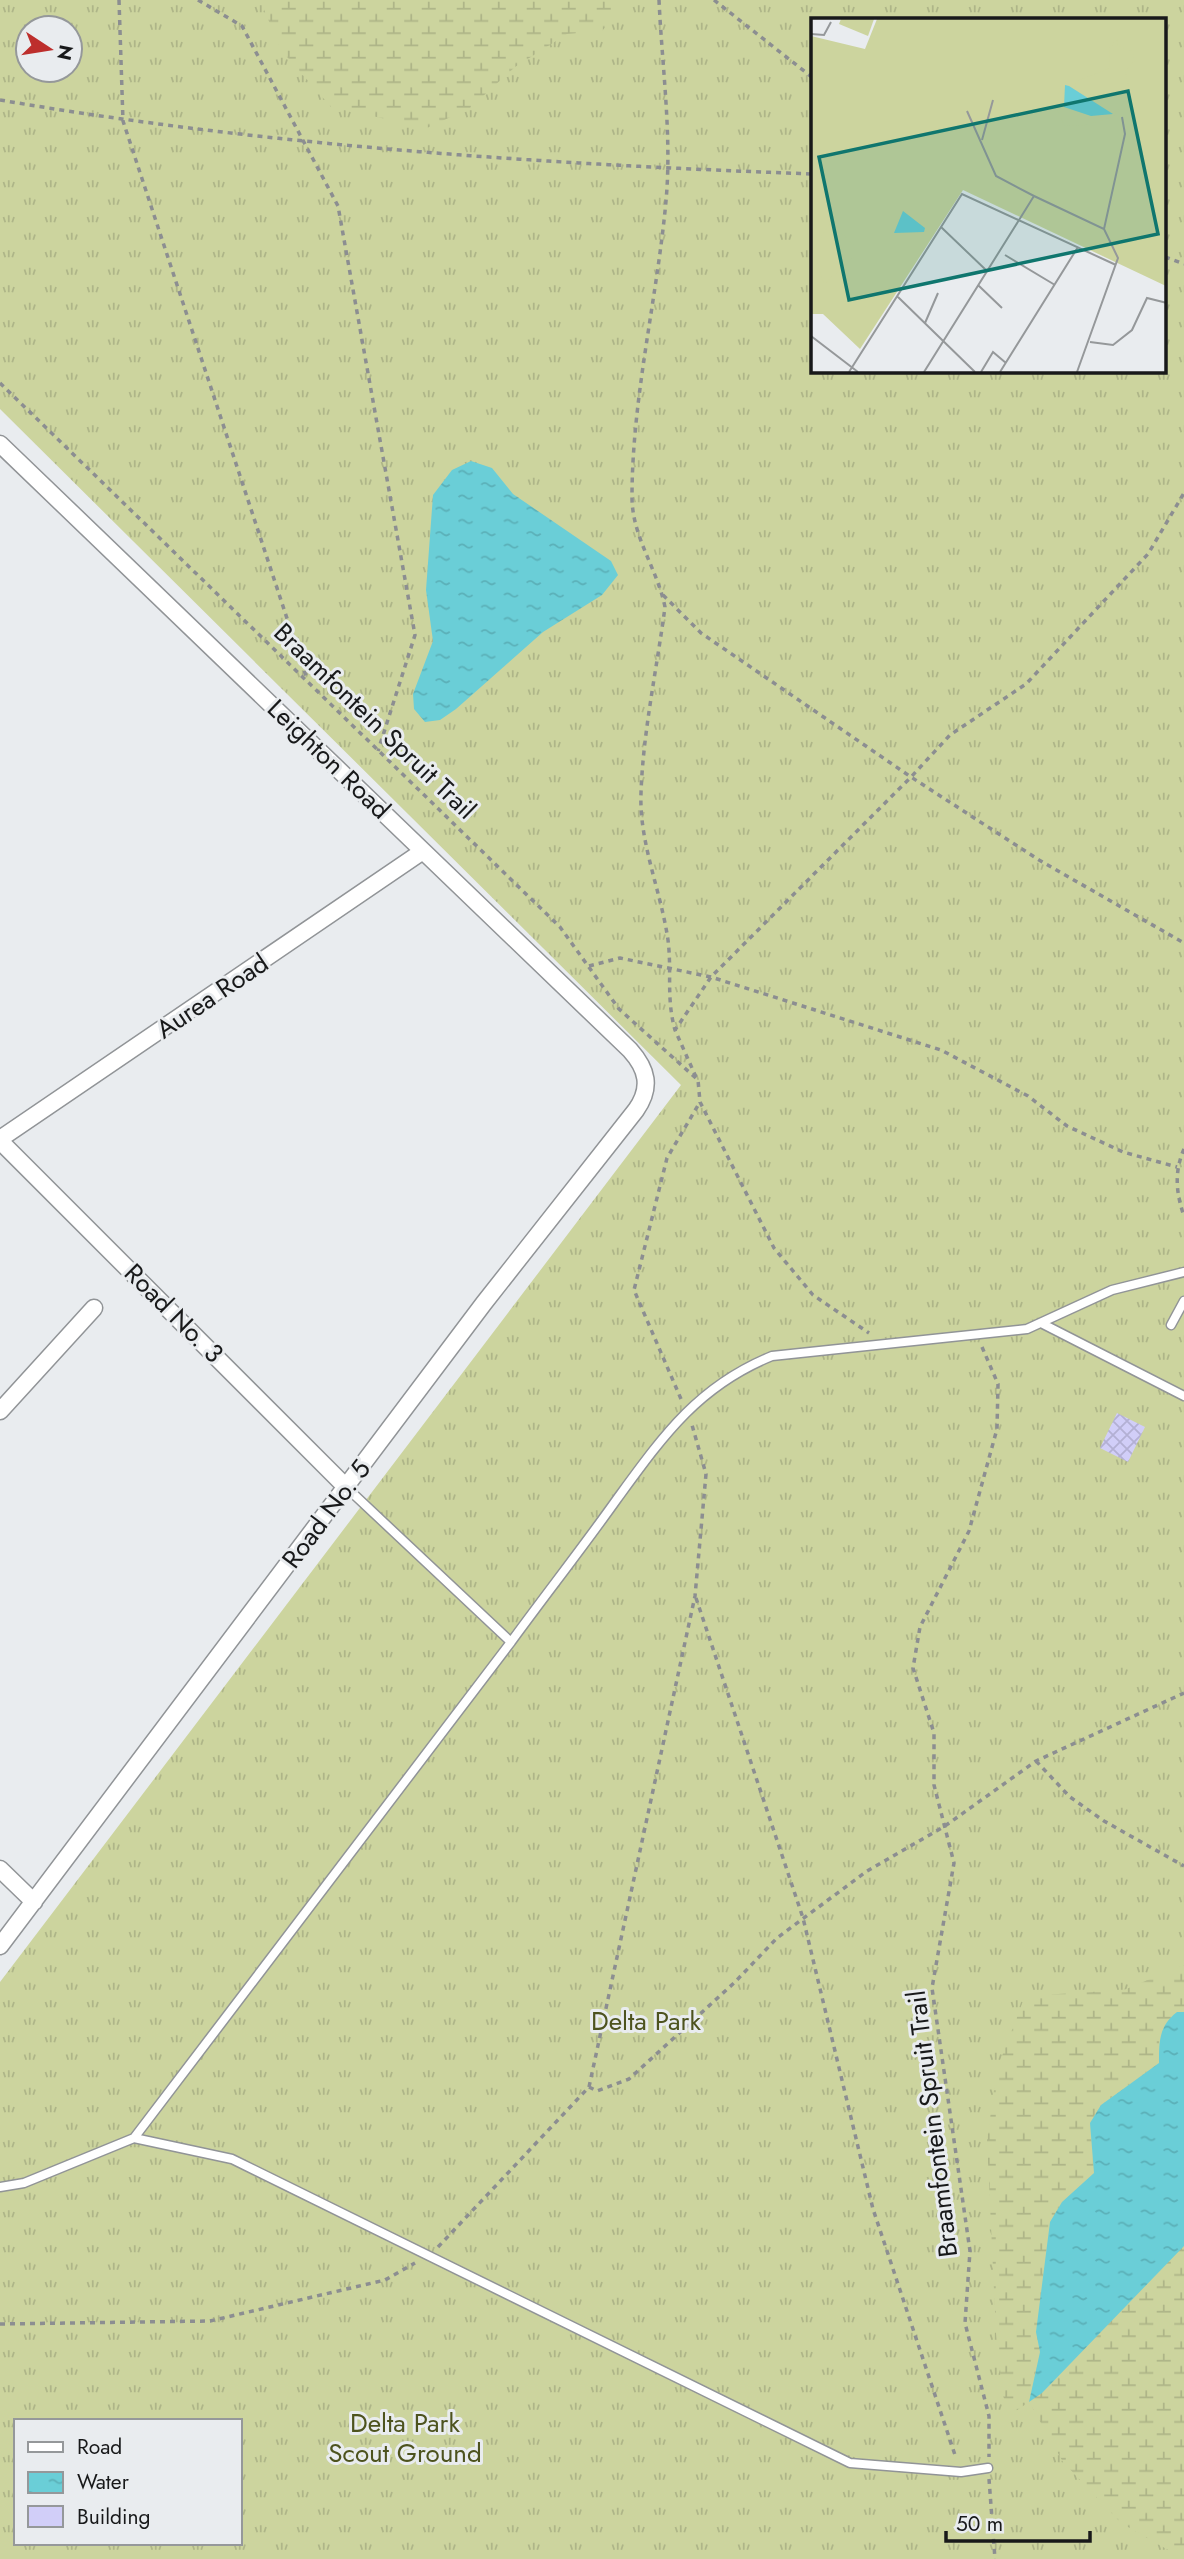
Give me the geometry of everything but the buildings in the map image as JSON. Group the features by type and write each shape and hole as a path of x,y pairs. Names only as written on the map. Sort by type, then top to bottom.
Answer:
{"street":[{"name":"Leighton Road","path":"0,443 630,1050 644,1066 647,1081"},
{"name":"Aurea Road","path":"0,1140 423,851"},
{"name":"Road No. 5","path":"0,1946 346,1487 636,1110 647,1081"},
{"name":"Road No. 3","path":"0,1140 346,1487"},
{"path":"0,1411 94,1308"},
{"path":"0,1869 34,1902"}],"lane":[{"path":"0,2187 24,2183 134,2138 511,1642 641,1463 703,1395 734,1372 772,1356 1027,1329 1043,1324 1112,1290 1184,1272"},
{"path":"1171,1325 1184,1301"},
{"path":"1043,1324 1184,1396"},
{"path":"346,1487 511,1642"},
{"path":"134,2138 232,2159 850,2463 961,2472 988,2468"}],"path":[{"path":"118,0 123,121 308,683"},
{"path":"198,0 242,26 338,206 415,635 378,751"},
{"path":"659,0 667,169 632,498 637,536 665,607 640,795 653,883 663,909 670,969 668,1004 675,1030 698,1080 700,1102 774,1248 813,1295 885,1343"},
{"path":"714,0 811,76"},
{"path":"0,100 123,121 304,142 667,169 811,174"},
{"path":"1166,257 1184,264"},
{"name":"Braamfontein Spruit Trail","path":"0,383 560,927 619,1009 698,1080"},
{"path":"675,1030 711,977 950,735 1027,684 1148,554 1184,493"},
{"path":"662,594 701,633 911,777 1039,860 1184,943"},
{"path":"588,966 620,958 711,977 941,1050 1028,1096 1067,1126 1123,1153 1177,1167"},
{"path":"0,2324 210,2321 385,2280 430,2255 589,2087 695,1596 706,1474 688,1411 668,1373 634,1290 667,1158 700,1102"},
{"path":"1184,1149 1177,1167 1178,1199 1184,1216"},
{"name":"Braamfontein Spruit Trail","path":"975,1333 998,1384 997,1429 969,1531 920,1627 913,1668 934,1733 934,1785 954,1863 932,1988 970,2251 964,2323 989,2417 988,2468 995,2559"},
{"path":"695,1596 803,1918 873,2209 961,2472"},
{"path":"589,2087 597,2091 629,2079 735,1982 777,1938 867,1871 945,1826 1036,1761 1184,1693"},
{"path":"1036,1761 1070,1797 1104,1822 1184,1866"}],"green space":[{"name":"Delta Park","path":"0,0 1184,0 1184,2559 0,2559 0,1982 681,1085 0,409"},
{"path":"260,0 629,0 602,31 567,34 515,67 470,108 427,128 331,107 281,50"},
{"path":"1184,1966 1184,2012 1177,2012 1159,2041 1159,2063 1101,2105 1090,2123 1094,2173 1062,2202 1050,2222 1036,2332 1040,2352 1029,2400 1184,2245 1184,2559 1121,2523 1063,2462 1029,2402 1011,2414 1003,2396 996,2333 987,2140 997,2069 1025,1996 1124,1990"}],"water":[{"path":"471,461 492,468 513,494 611,561 618,575 602,595 543,632 456,709 440,720 425,722 414,709 413,694 433,641 426,590 433,495 452,470"},
{"path":"1177,2012 1184,2012 1184,2246 1042,2393 1029,2402 1040,2352 1036,2332 1050,2222 1062,2202 1094,2173 1090,2123 1101,2105 1159,2063 1163,2028"}],"park label":[{"name":"Delta Park Scout Ground","path":"405,2438"}]}
